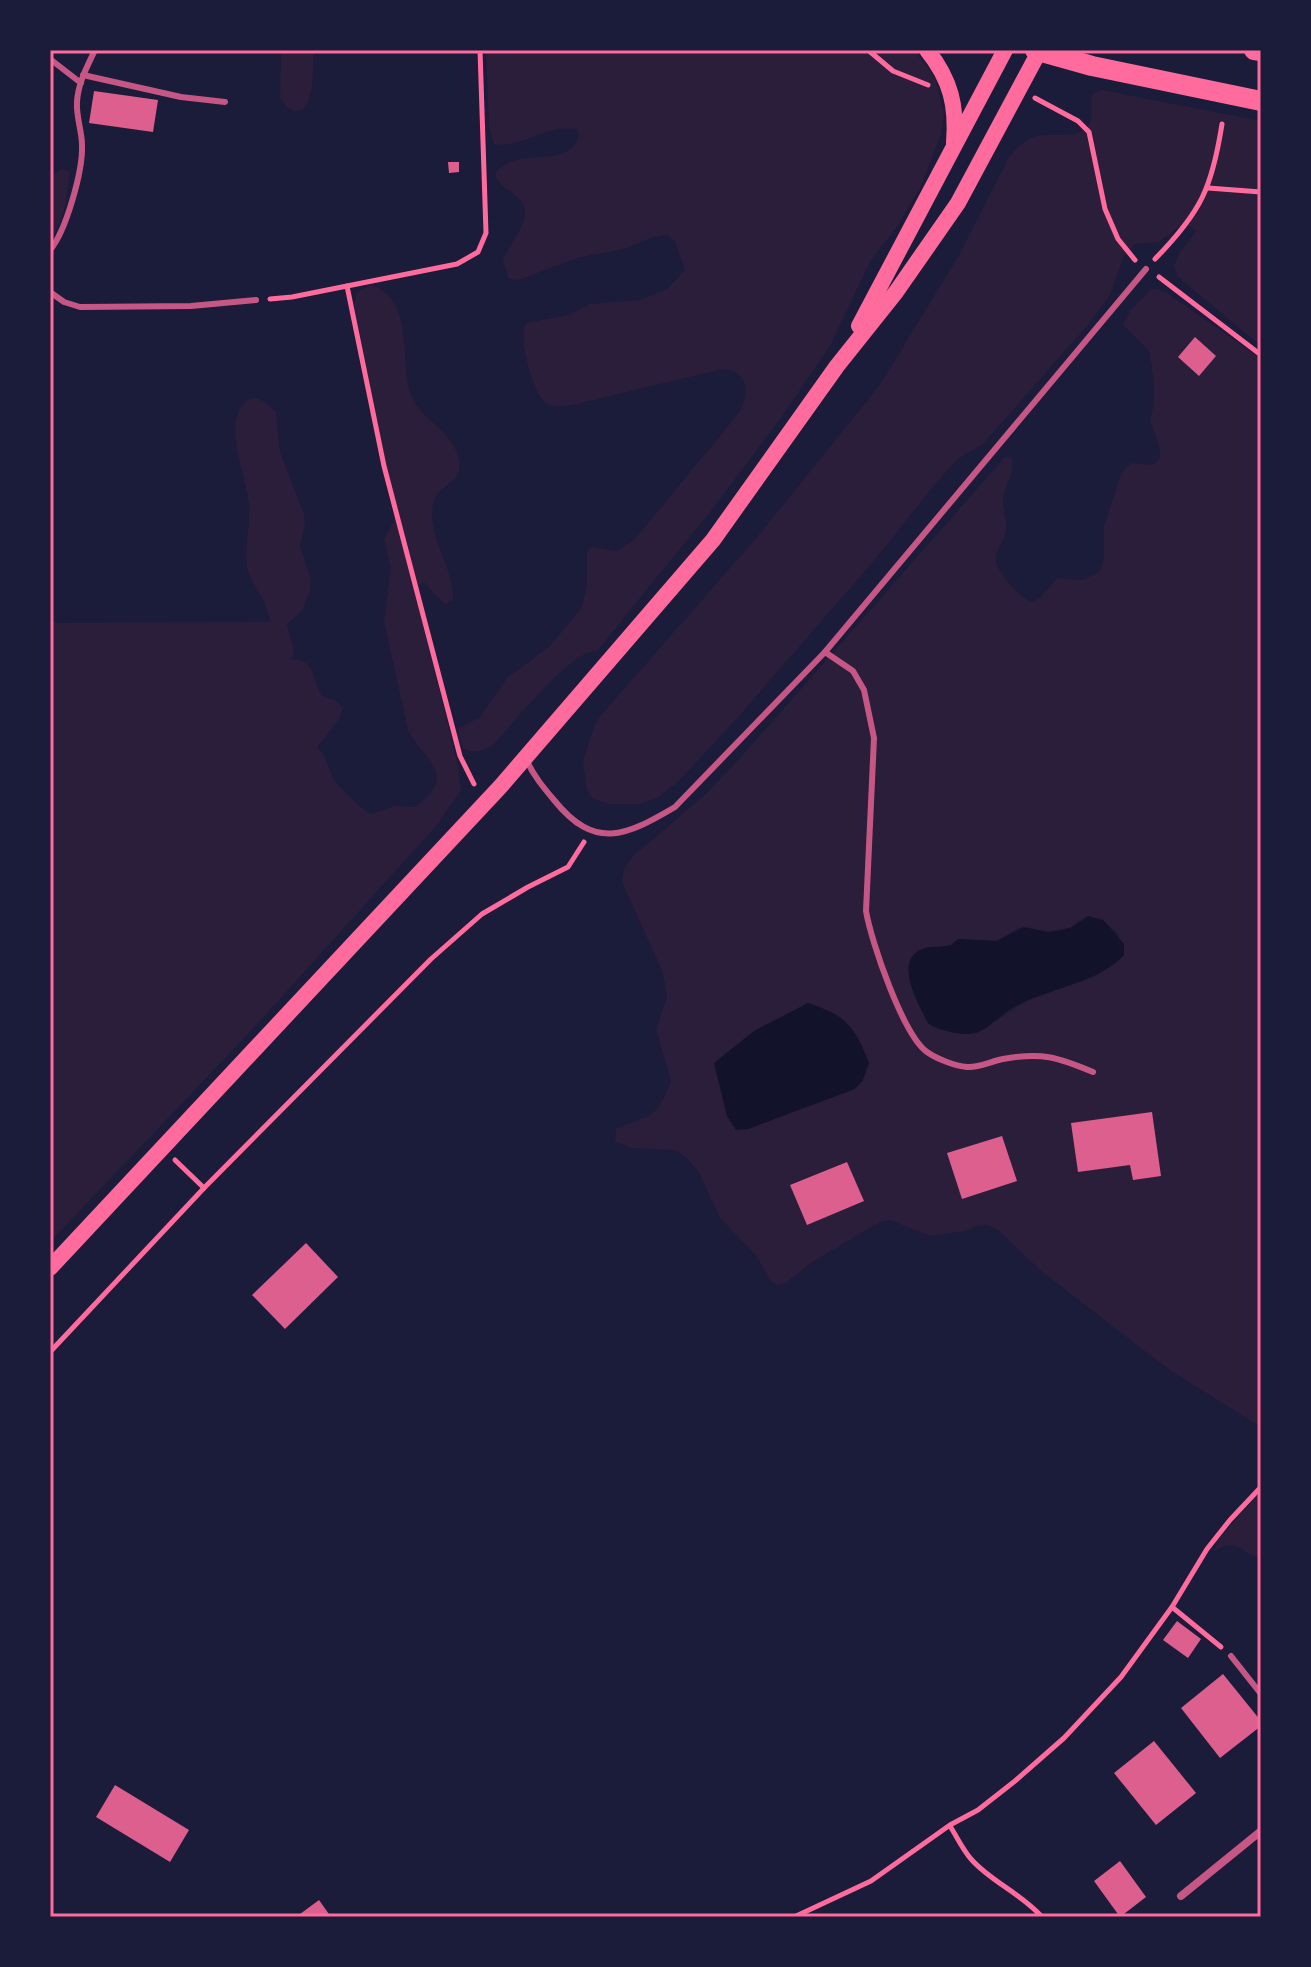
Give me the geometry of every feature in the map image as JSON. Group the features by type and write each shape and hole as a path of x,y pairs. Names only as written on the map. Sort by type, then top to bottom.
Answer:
{"main road":[{"path":"927,50 950,88 956,114 953,153"},
{"path":"837,366 953,153 1005,50"},
{"path":"1254,50 1261,51"},
{"path":"50,1268 526,759 713,540 958,203 1038,51 1261,101"}],"street":[{"path":"1181,1896 1261,1831"}],"lane":[{"path":"50,250 62,230 81,156 83,144 77,104 83,75 95,50"},
{"path":"50,59 81,83"},
{"path":"83,75 181,97 225,102"},
{"path":"526,759 558,806 577,826 590,832 629,831 675,807 825,652 1146,269"},
{"path":"50,292 64,302 80,307 191,306 256,300"},
{"path":"825,652 853,671 864,690 874,738 866,911 869,932 914,1039 926,1051 969,1068 1029,1055 1058,1057 1093,1072"},
{"path":"1231,1656 1261,1694"}],"path":[{"path":"256,300 292,297 457,264 478,252 485,241 480,50"},
{"path":"868,50 893,71"},
{"path":"1078,121 1089,132 1105,209 1118,239 1133,259 1261,355"},
{"path":"1146,269 1182,231 1208,188 1222,124"},
{"path":"1208,188 1261,192"},
{"path":"347,286 384,466 460,756 474,784 494,793"},
{"path":"50,1352 204,1188 431,959 482,914 568,867 590,832"},
{"path":"162,1148 204,1188"},
{"path":"794,1917 871,1881 950,1825 978,1810 1064,1738 1121,1677 1172,1607 1207,1549 1261,1487"},
{"path":"1172,1607 1231,1656"},
{"path":"950,1825 971,1859 994,1879 1023,1897 1042,1917"}],"shaded area":[{"path":"281,50 313,50 310,98 301,110 289,109 280,98"},
{"path":"486,50 914,50 935,77 944,114 941,135 920,188 898,225 870,262 830,346 783,415 711,511 597,651 586,653 558,674 493,745 474,752 463,748 459,728 480,717 507,678 550,646 582,607 587,585 587,553 591,547 617,551 635,539 737,415 745,393 743,380 738,374 723,369 572,405 553,406 542,399 525,352 526,323 569,315 590,304 640,300 667,289 685,270 675,241 667,235 653,237 624,249 577,258 519,280 509,279 503,261 520,229 525,212 523,204 501,185 495,174 515,160 564,152 573,146 579,135 576,129 565,128 515,143 494,144 489,126"},
{"path":"1102,90 1261,121 1261,346 1177,276 1174,266 1196,231 1187,224 1181,225 1159,242 1135,244 1124,256 1110,295 1087,326 983,444 958,459 936,483 873,562 679,781 657,798 640,804 609,804 593,799 587,790 583,761 594,726 602,714 757,537 879,386 958,257 1009,157 1020,145 1034,137 1078,133 1084,129 1090,121 1093,93"},
{"path":"61,169 70,171 67,198 63,216 50,239 50,179"},
{"path":"371,285 385,292 400,315 407,378 414,402 450,440 459,460 458,474 435,497 432,516 453,600 445,605 424,582 414,588 458,765 461,790 437,825 250,1032 50,1242 50,623 271,622 263,599 249,575 247,563 249,503 235,437 238,412 249,399 262,400 276,412 280,452 304,514 300,545 311,580 302,611 287,624 294,651 292,659 305,663 322,696 337,701 343,708 338,721 317,747 336,782 371,814 395,806 415,807 435,786 437,777 434,768 408,730 384,621 391,569 384,539 394,521 395,511 354,304 357,292"},
{"path":"1151,289 1158,289 1261,359 1261,1427 1168,1369 1041,1271 997,1229 987,1225 976,1226 966,1231 930,1236 890,1220 880,1222 812,1262 786,1283 778,1285 771,1282 757,1257 720,1218 698,1171 686,1157 675,1150 631,1148 615,1141 616,1129 645,1118 655,1110 671,1082 656,1029 667,997 663,973 622,882 624,869 633,856 706,794 741,757 1005,457 1012,458 1012,469 1003,499 1006,531 996,560 1010,584 1031,602 1040,598 1057,578 1082,580 1099,572 1104,559 1104,526 1120,477 1125,468 1133,463 1149,465 1160,458 1150,420 1154,382 1149,351 1123,325 1130,311","holes":["1103,920 1119,935 1119,959 1096,976 1028,1000 981,1030 956,1033 935,1028 928,1023 911,983 916,952 944,947 958,939 997,941 1018,928 1049,932 1072,927 1079,921"]},
{"path":"1088,916 1103,920 1124,944 1124,955 1113,965 1086,979 1026,1001 976,1033 951,1032 928,1023 909,974 909,964 920,950 951,945 958,939 997,941 1024,927 1049,932 1063,930"},
{"path":"808,1003 832,1012 854,1031 869,1063 863,1080 855,1089 748,1129 736,1130 727,1116 714,1063 754,1031"},
{"path":"1261,1491 1261,1558 1228,1545 1213,1552 1220,1538"}],"building":[{"path":"94,91 158,100 153,132 89,123"},
{"path":"448,162 459,162 459,172 449,173"},
{"path":"1195,337 1216,356 1199,376 1178,357"},
{"path":"1152,1112 1161,1176 1133,1180 1130,1165 1078,1172 1071,1123"},
{"path":"1002,1136 1017,1181 962,1199 947,1153"},
{"path":"847,1162 864,1201 807,1225 790,1185"},
{"path":"306,1243 338,1277 285,1329 252,1295"},
{"path":"1177,1621 1201,1639 1188,1658 1163,1640"},
{"path":"1223,1674 1261,1721 1261,1726 1220,1758 1181,1708"},
{"path":"1154,1741 1196,1793 1156,1825 1114,1773"},
{"path":"115,1785 189,1830 170,1862 96,1817"},
{"path":"1120,1861 1146,1897 1120,1917 1094,1881"},
{"path":"319,1900 331,1917 296,1917"}]}
